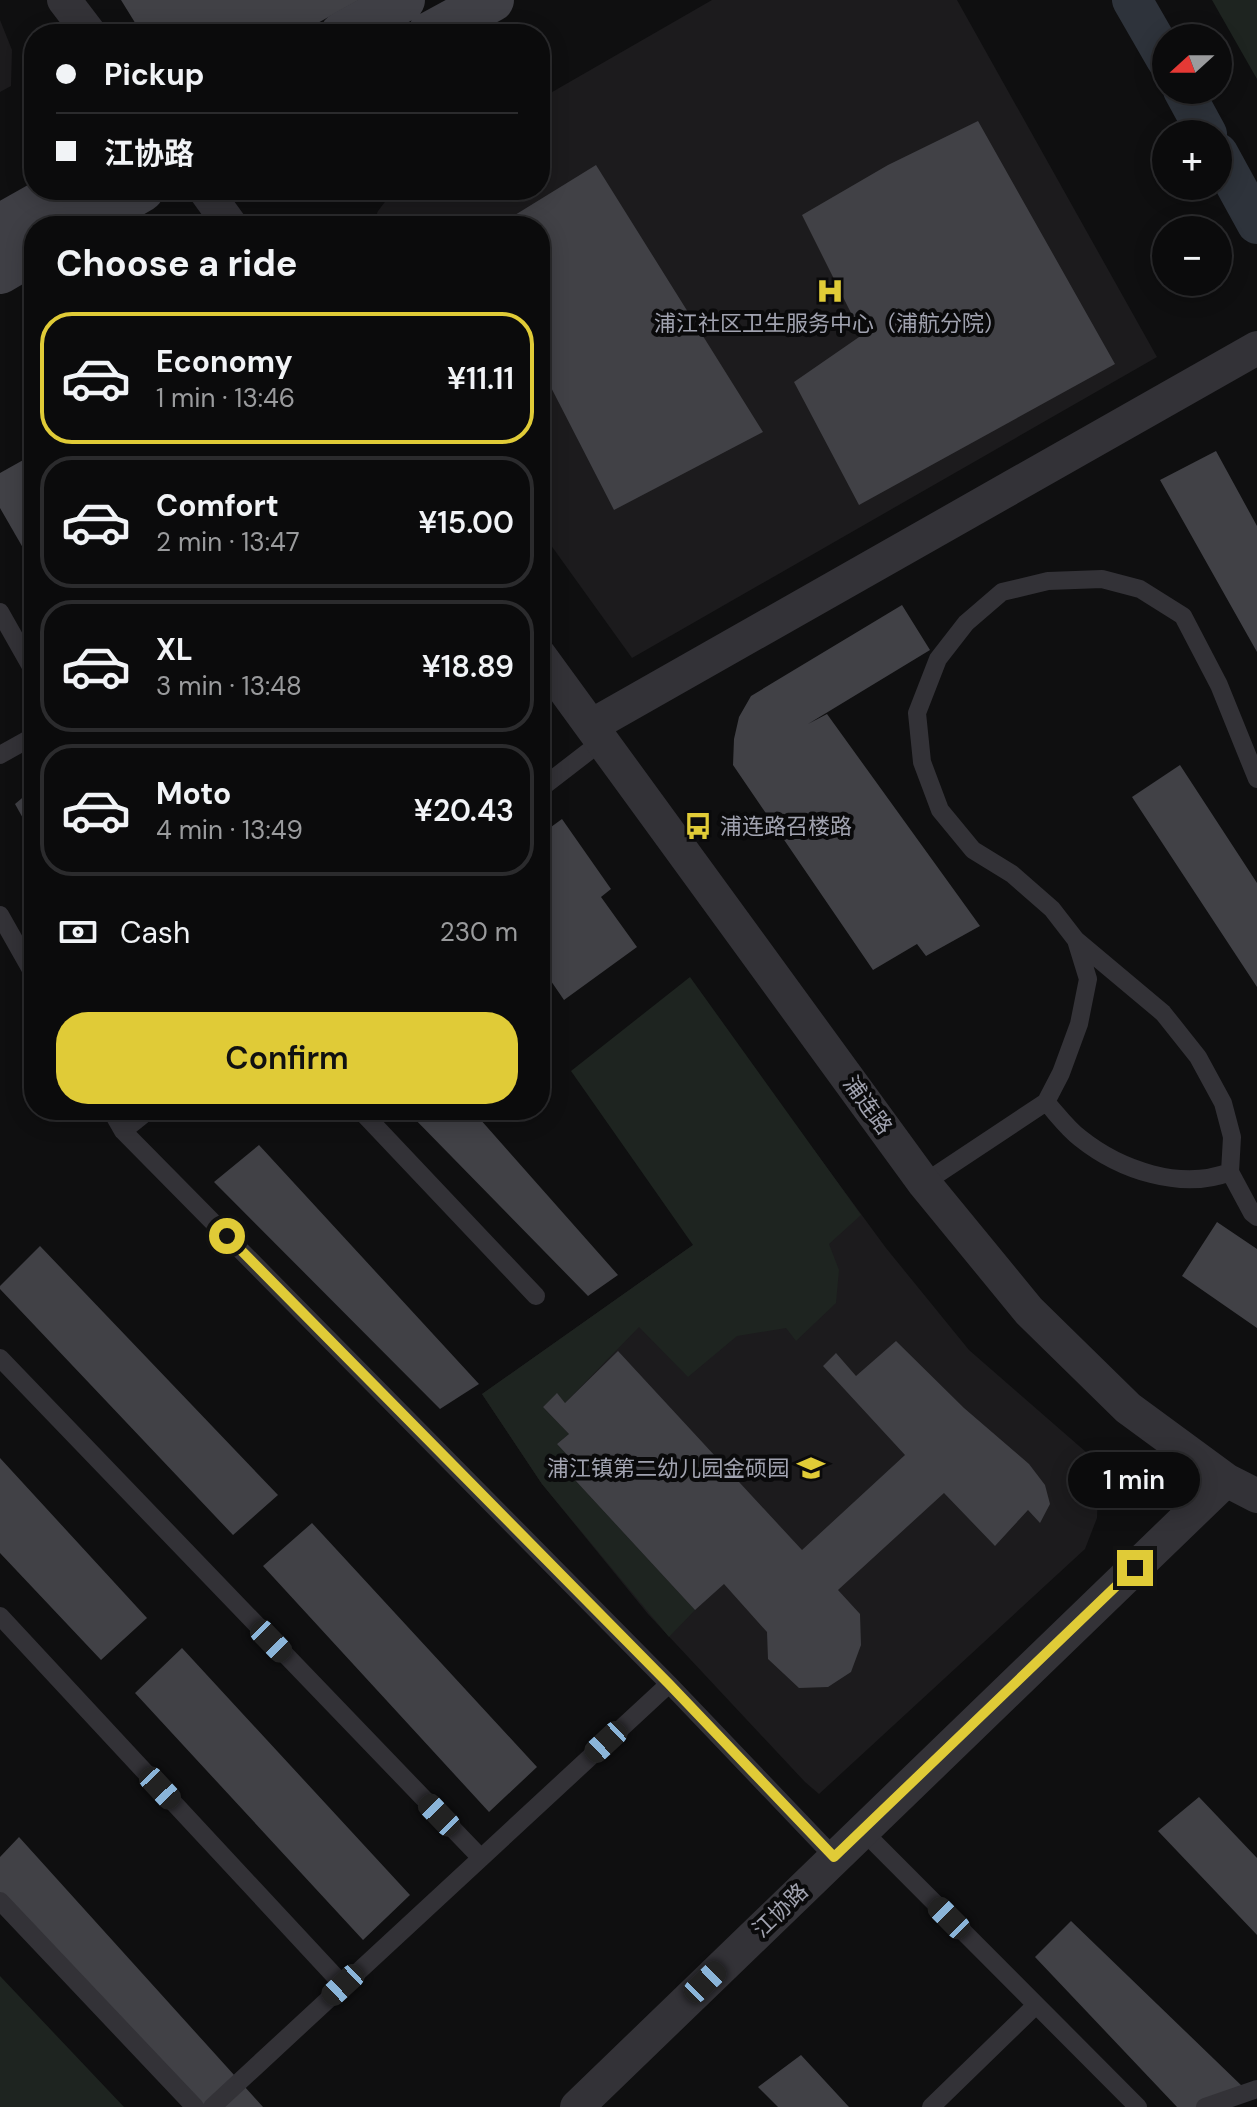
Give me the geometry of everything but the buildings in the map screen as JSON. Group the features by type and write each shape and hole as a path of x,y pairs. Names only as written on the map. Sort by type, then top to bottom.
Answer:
{"street":[{"path":"64,0 82,24"},
{"path":"360,24 403,0"},
{"path":"448,24 492,0"},
{"path":"0,226 46,200"},
{"path":"97,216 125,200"},
{"path":"0,272 24,258"},
{"path":"596,734 1257,348"},
{"name":"浦连路","path":"550,670 924,1183 1029,1311 1128,1408 1226,1480 1257,1496"},
{"name":"江协路","path":"577,2107 1226,1480"}],"lane":[{"path":"1257,779 1219,685 1183,616 1140,589 1102,579 1048,581 1002,592 966,623 938,659 917,713 922,762 940,810 973,850 1012,874 1052,909 1076,940 1163,1013 1198,1057 1223,1103 1232,1137 1230,1172 1257,1217"},
{"path":"0,612 24,654"},
{"path":"550,779 596,734"},
{"path":"0,755 24,742"},
{"path":"0,915 24,957"},
{"path":"924,1183 1046,1102 1061,1073 1079,1024 1088,979 1076,940"},
{"path":"1046,1102 1079,1138 1122,1166 1169,1177 1212,1179 1230,1172"},
{"path":"117,1120 123,1131 669,1684 834,1857"},
{"path":"123,1131 137,1120"},
{"path":"369,1120 536,1296"},
{"path":"0,1358 481,1858"},
{"path":"0,1616 343,1985"},
{"path":"212,2107 669,1684"},
{"path":"862,1830 1138,2107"},
{"path":"0,1901 195,2107"},
{"path":"931,2107 1036,2005"},
{"path":"1205,2107 1257,2089"}],"shaded area":[{"name":"浦江社区卫生服务中心（浦航分院）","path":"712,0 957,0 1157,357 632,658 550,544 550,216 376,216 386,200 550,200 550,93"},
{"path":"1212,0 1257,0 1257,79 1232,35 1232,24 1226,24"},
{"path":"0,20 12,50 11,86 0,92"},
{"path":"690,977 861,1215 829,1244 839,1270 836,1303 796,1341 786,1328 737,1336 688,1377 639,1327 565,1403 557,1394 543,1407 569,1434 557,1444 584,1473 575,1480 695,1610 669,1637 542,1484 482,1394 693,1245 571,1071"},
{"name":"浦江镇第二幼儿园金硕园","path":"814,1150 886,1248 969,1350 1086,1452 1098,1491 1097,1518 1085,1549 819,1794 648,1614 542,1484 482,1394 693,1245"},
{"path":"0,1976 124,2107 0,2107"}],"waterway":[{"path":"1132,0 1152,35"},
{"path":"1191,104 1199,120"},
{"path":"1232,178 1257,224"}],"place":[{"name":"浦江社区卫生服务中心（浦航分院）","path":"830,291"},
{"name":"浦连路召楼路","path":"698,826"},
{"name":"浦江镇第二幼儿园金硕园","path":"811,1468"}],"route":[{"path":"227,1236 669,1684 834,1857 1135,1568"}]}
